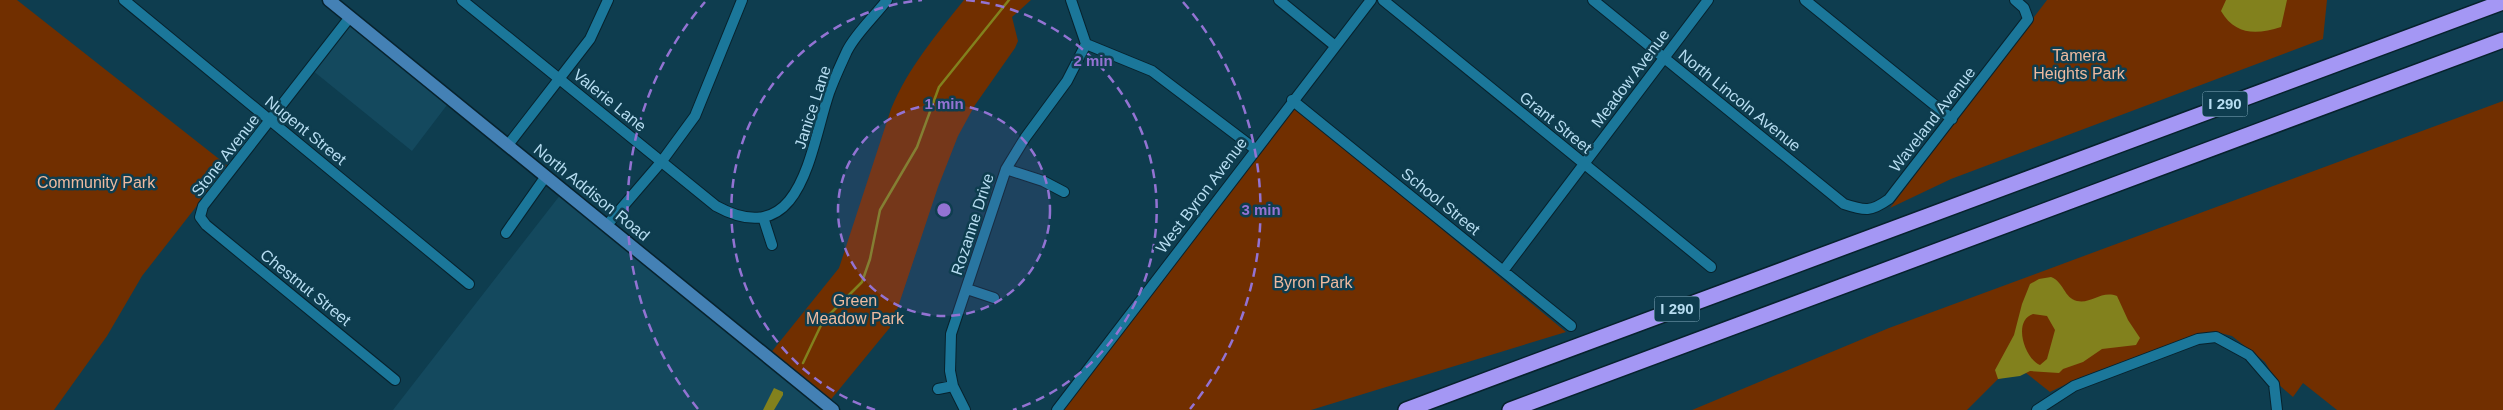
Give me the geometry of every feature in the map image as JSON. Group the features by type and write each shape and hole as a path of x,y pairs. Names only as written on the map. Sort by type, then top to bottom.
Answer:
{"highway":[{"name":"I 290","path":"1406,410 2503,2"},
{"name":"I 290","path":"1510,410 2503,40"}],"street":[{"name":"Nugent Street","path":"124,0 469,284"},
{"name":"North Addison Road","path":"329,0 833,410"},
{"name":"Valerie Lane","path":"462,0 716,206 743,218"},
{"path":"508,145 590,39 608,0"},
{"path":"607,225 685,132 703,100 728,31 742,0"},
{"name":"Janice Lane","path":"743,218 763,217 777,212 791,199 800,186 829,92 848,48 887,0"},
{"path":"1071,0 1086,44 1152,71 1255,149"},
{"path":"1279,0 1334,45"},
{"name":"West Byron Avenue","path":"1057,410 1370,0"},
{"name":"Grant Street","path":"1383,0 1711,267"},
{"name":"North Lincoln Avenue","path":"1593,0 1844,204"},
{"name":"Meadow Avenue","path":"1503,270 1708,0"},
{"path":"1805,0 1952,119"},
{"name":"Waveland Avenue","path":"1844,204 1862,210 1876,209 1890,199 2028,18 2024,8 2015,0"},
{"name":"Stone Avenue","path":"200,217 203,206 350,17"},
{"name":"Rozanne Drive","path":"965,410 953,386 949,353 952,334 1006,169 1025,138 1067,81 1086,44"},
{"name":"School Street","path":"1292,100 1571,326"},
{"name":"Rozanne Drive","path":"1006,169 1043,181 1064,192"},
{"path":"506,233 546,176"},
{"name":"Chestnut Street","path":"200,217 206,225 394,380"},
{"path":"763,217 772,245"},
{"name":"Rozanne Drive","path":"967,289 994,298"},
{"path":"2037,410 2074,386 2198,339 2216,337 2249,355 2274,384 2277,410"},
{"path":"938,389 953,386"}],"shaded area":[{"path":"2226,0 2287,0 2281,27 2255,32 2240,29 2233,25 2221,11"},
{"path":"344,21 447,105 412,151 312,70"},
{"path":"561,194 826,410 393,410"},
{"path":"2051,277 2055,279 2069,297 2077,301 2087,301 2106,295 2117,296 2128,320 2140,338 2136,345 2102,349 2083,362 2063,369 2059,373 2030,371 2020,376 1998,379 1995,370 2014,335 2022,304 2030,284 2039,279","holes":["2033,314 2047,316 2055,330 2047,359 2040,365 2026,348 2023,340 2023,324"]},
{"path":"774,388 783,392 783,395 774,410 763,410"}],"green space":[{"name":"Community Park","path":"0,0 17,0 228,166 142,276 107,336 54,410 0,410"},
{"name":"Green Meadow Park","path":"964,0 1031,0 1012,17 1018,41 1015,48 975,105 958,136 938,187 892,325 828,403 769,355 839,268 891,109 923,52"},
{"name":"Tamera Heights Park","path":"2047,0 2327,0 2323,39 1951,179 1890,208"},
{"path":"2503,101 2503,410 2337,410 2303,383 2293,397 2278,384 2265,362 2232,336 2216,332 2197,334 2081,377 2050,392 2026,373 1998,379 1967,410 1692,410 1889,328"},
{"name":"Byron Park","path":"1294,107 1566,332 1311,410 1060,410"}],"waterway":[{"path":"803,363 823,321 862,282 870,259 880,210 917,147 939,87 1009,0"}]}
